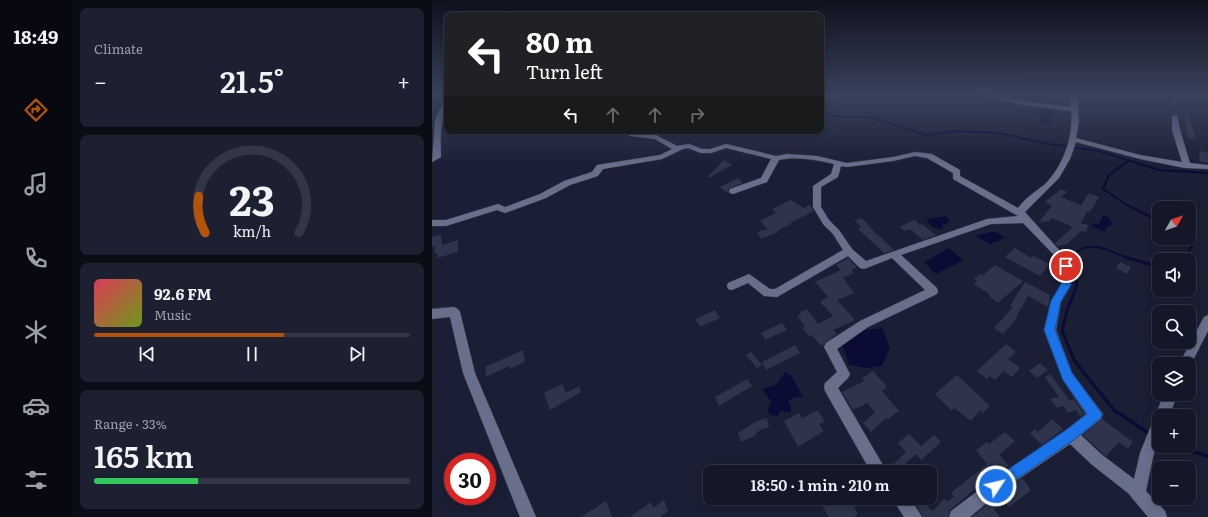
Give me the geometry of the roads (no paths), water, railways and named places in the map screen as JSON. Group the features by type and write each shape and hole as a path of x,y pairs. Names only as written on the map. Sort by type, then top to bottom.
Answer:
{"street":[{"path":"432,160 437,157 440,118"},
{"path":"1023,216 1024,205 1049,184 1061,171 1069,156 1069,149 1076,124 1076,118"},
{"path":"1175,118 1176,130 1186,162 1185,166"},
{"path":"630,134 645,135 658,139 677,149"},
{"path":"1073,139 1147,160 1185,166 1208,167"},
{"path":"432,223 446,222 498,207 505,210 543,196 567,183 595,174 600,167 662,157 677,149 689,146 701,151 711,151 726,146 776,158 787,156 817,158 847,165 893,159 915,154 929,156 957,172 956,177 1023,216 1056,252 1066,266 1066,285 1056,301 1050,330 1067,376 1096,414 1071,435 996,486 957,517"},
{"path":"733,191 764,180 776,158"},
{"path":"838,164 835,175 818,186 817,207 826,222 836,232 849,251 864,265 990,221 1019,219 1023,216"},
{"path":"732,286 749,278 768,293 777,293 785,286 849,251"},
{"path":"875,465 830,387 844,374 830,347 864,324 933,292 894,254"},
{"path":"432,314 454,312 469,373 528,517"},
{"path":"1189,357 1208,320"},
{"path":"1071,435 1096,459 1138,493 1160,517"},
{"path":"1138,493 1147,453 1152,441"},
{"path":"905,505 914,517"}],"waterway":[{"path":"873,118 926,135 960,131 998,133 1049,144 1099,151 1159,170 1208,173"},
{"path":"1128,161 1109,175 1103,189 1127,205 1152,218"},
{"path":"1187,253 1191,245"},
{"path":"1071,258 1083,248 1098,247 1127,258"},
{"path":"1125,257 1152,265"},
{"path":"1071,258 1077,285 1067,311 1062,331 1074,360 1084,373"},
{"path":"1083,372 1114,410 1150,434"},
{"path":"1196,453 1208,456"}]}
